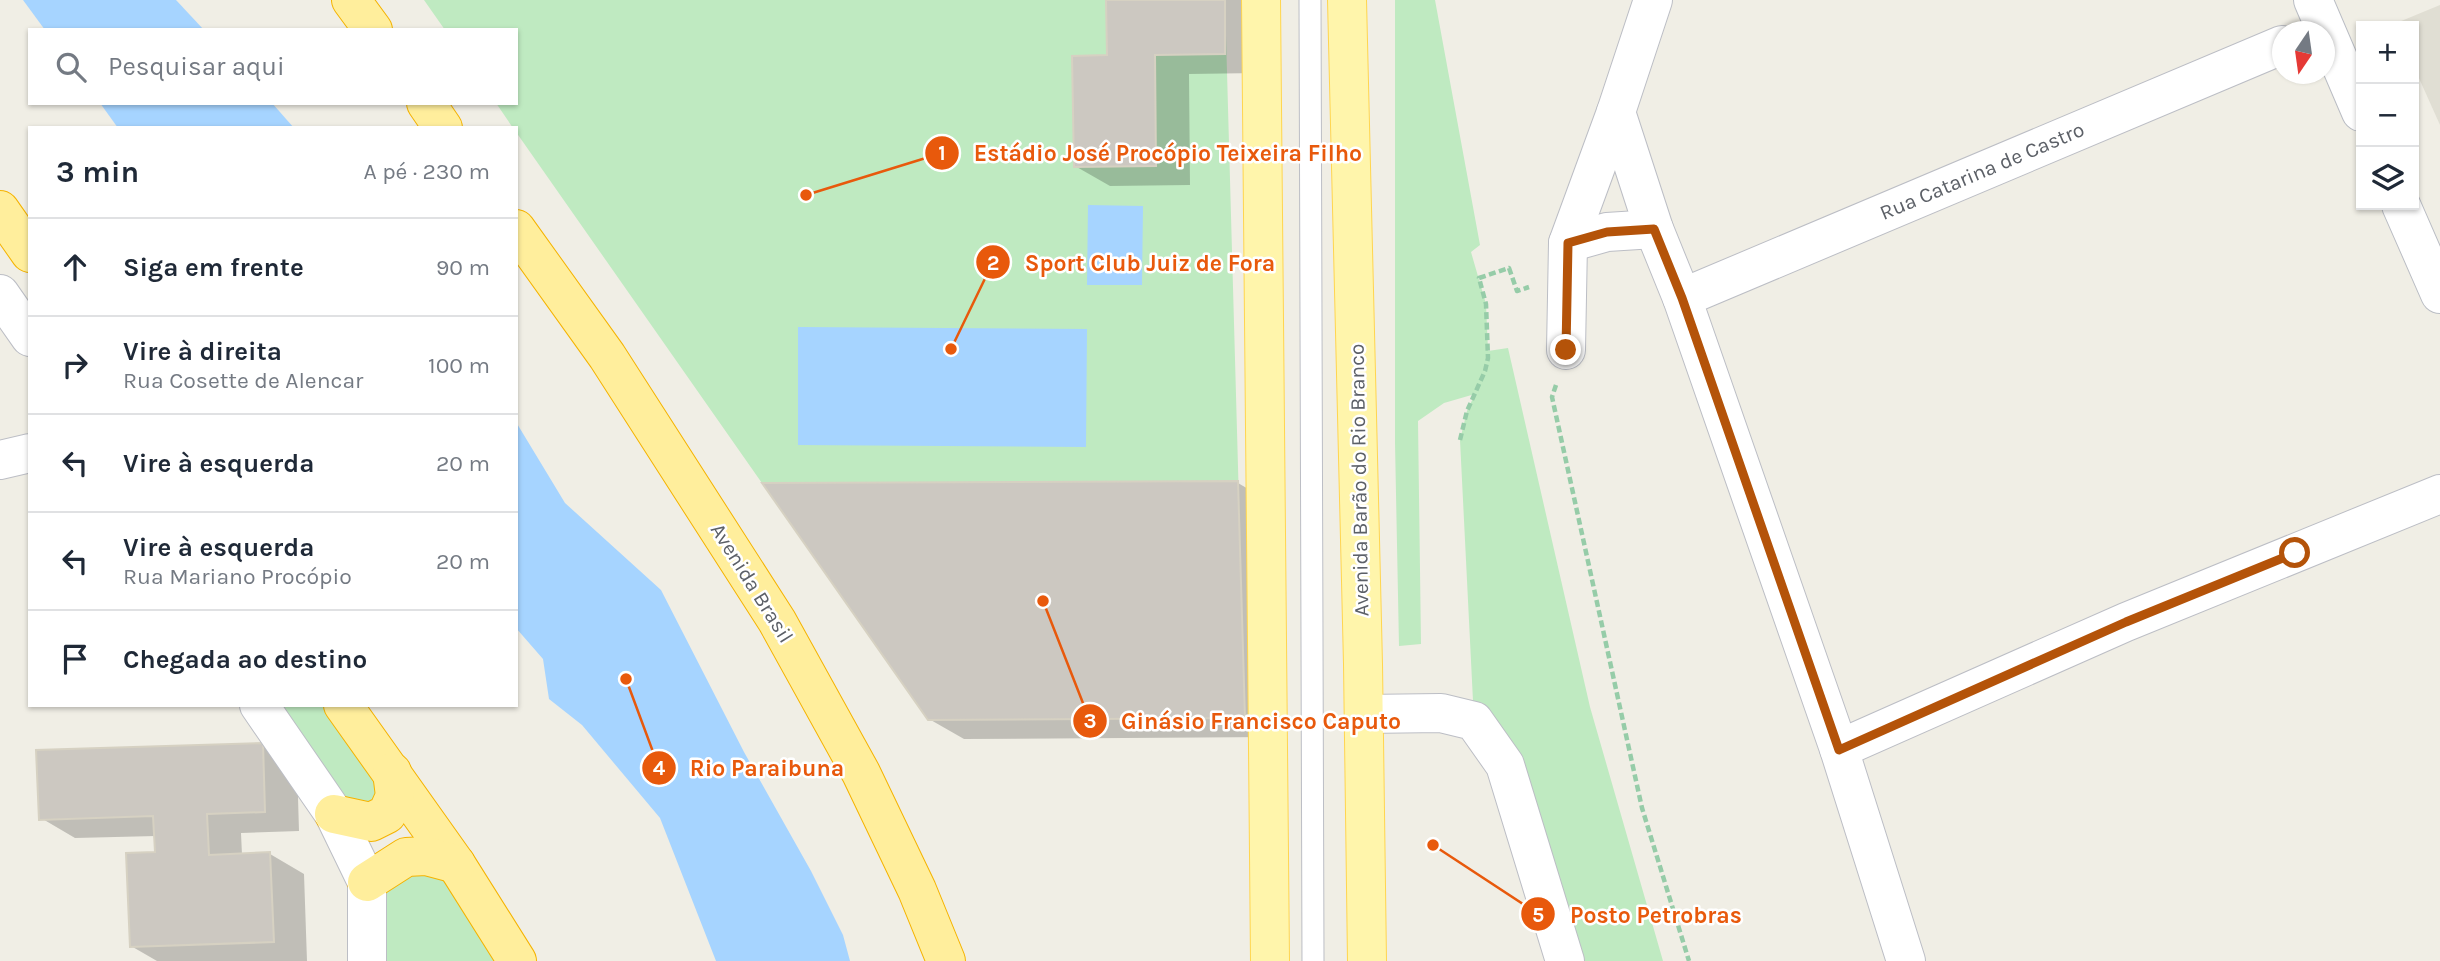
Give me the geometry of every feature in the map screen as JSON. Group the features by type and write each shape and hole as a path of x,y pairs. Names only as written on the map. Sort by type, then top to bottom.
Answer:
{"highway":[{"path":"351,0 372,28"},
{"path":"426,105 442,126"},
{"path":"0,210 28,250"},
{"name":"Avenida Brasil","path":"518,232 607,356 777,621 861,773 917,890 946,961"},
{"path":"344,707 456,864 517,961"},
{"path":"334,814 371,822 387,814 395,796 392,772"},
{"path":"367,882 371,822"},
{"path":"367,882 406,857 426,856 456,864"}],"main road":[{"path":"1261,0 1270,961"},
{"name":"Avenida Barão do Rio Branco","path":"1346,0 1364,714 1367,961"}],"street":[{"path":"1566,350 1568,243 1653,0"},
{"path":"2317,19 2356,102"},
{"name":"Rua Catarina de Castro","path":"1682,298 2272,50"},
{"path":"1616,112 1654,229 1682,298 1839,750 1906,961"},
{"path":"2403,210 2440,295"},
{"path":"1568,243 1607,232 1654,229"},
{"path":"0,294 28,334"},
{"path":"0,460 28,453"},
{"path":"1839,750 2126,622 2440,494"},
{"path":"260,707 334,814 367,882 367,961"},
{"path":"1364,714 1441,713 1474,721 1505,765 1564,961"}],"lane":[{"path":"1310,0 1313,961"}],"path":[{"path":"1460,440 1467,411 1488,358 1486,304 1479,278"},
{"path":"1566,350 1552,397 1642,808 1689,961"}],"shaded area":[{"path":"2440,5 2440,125 2419,78 2419,21 2401,21"}],"green space":[{"path":"424,0 1225,0 1245,718 928,720 518,135 518,126 512,126 497,105 518,105 518,28 444,28"},
{"path":"1395,0 1435,0 1480,245 1471,252 1486,304 1488,351 1508,348 1590,707 1663,961 1565,961 1474,721 1460,440 1467,411 1475,394 1444,403 1418,421 1421,644 1399,646 1395,443"},
{"path":"260,707 346,707 395,796 334,814"},
{"path":"426,856 507,961 367,961 367,882"}],"water":[{"path":"23,0 176,0 202,28 44,28"},
{"path":"101,105 274,105 292,126 117,126"},
{"path":"1088,205 1143,206 1142,285 1087,285"},
{"path":"798,327 1087,329 1086,447 798,445"},
{"path":"518,425 565,503 661,590 744,752 811,871 843,935 850,961 716,961 660,818 582,725 549,699 543,659 518,630"}],"building":[{"path":"1106,0 1225,0 1225,54 1155,55 1156,166 1074,167 1072,56 1107,55"},
{"path":"1238,481 1245,718 928,720 762,483"},
{"path":"263,743 265,812 207,814 209,855 270,852 274,942 130,947 126,853 155,852 153,816 39,820 36,750"}],"place":[{"name":"Estádio José Procópio Teixeira Filho","path":"806,195"},
{"name":"Sport Club Juiz de Fora","path":"951,349"},
{"name":"Ginásio Francisco Caputo","path":"1043,601"},
{"name":"Rio Paraibuna","path":"626,679"},
{"name":"Posto Petrobras","path":"1433,845"}],"route":[{"path":"1566,350 1568,243 1607,232 1654,229 1682,298 1839,750 2126,622 2295,553"}]}
